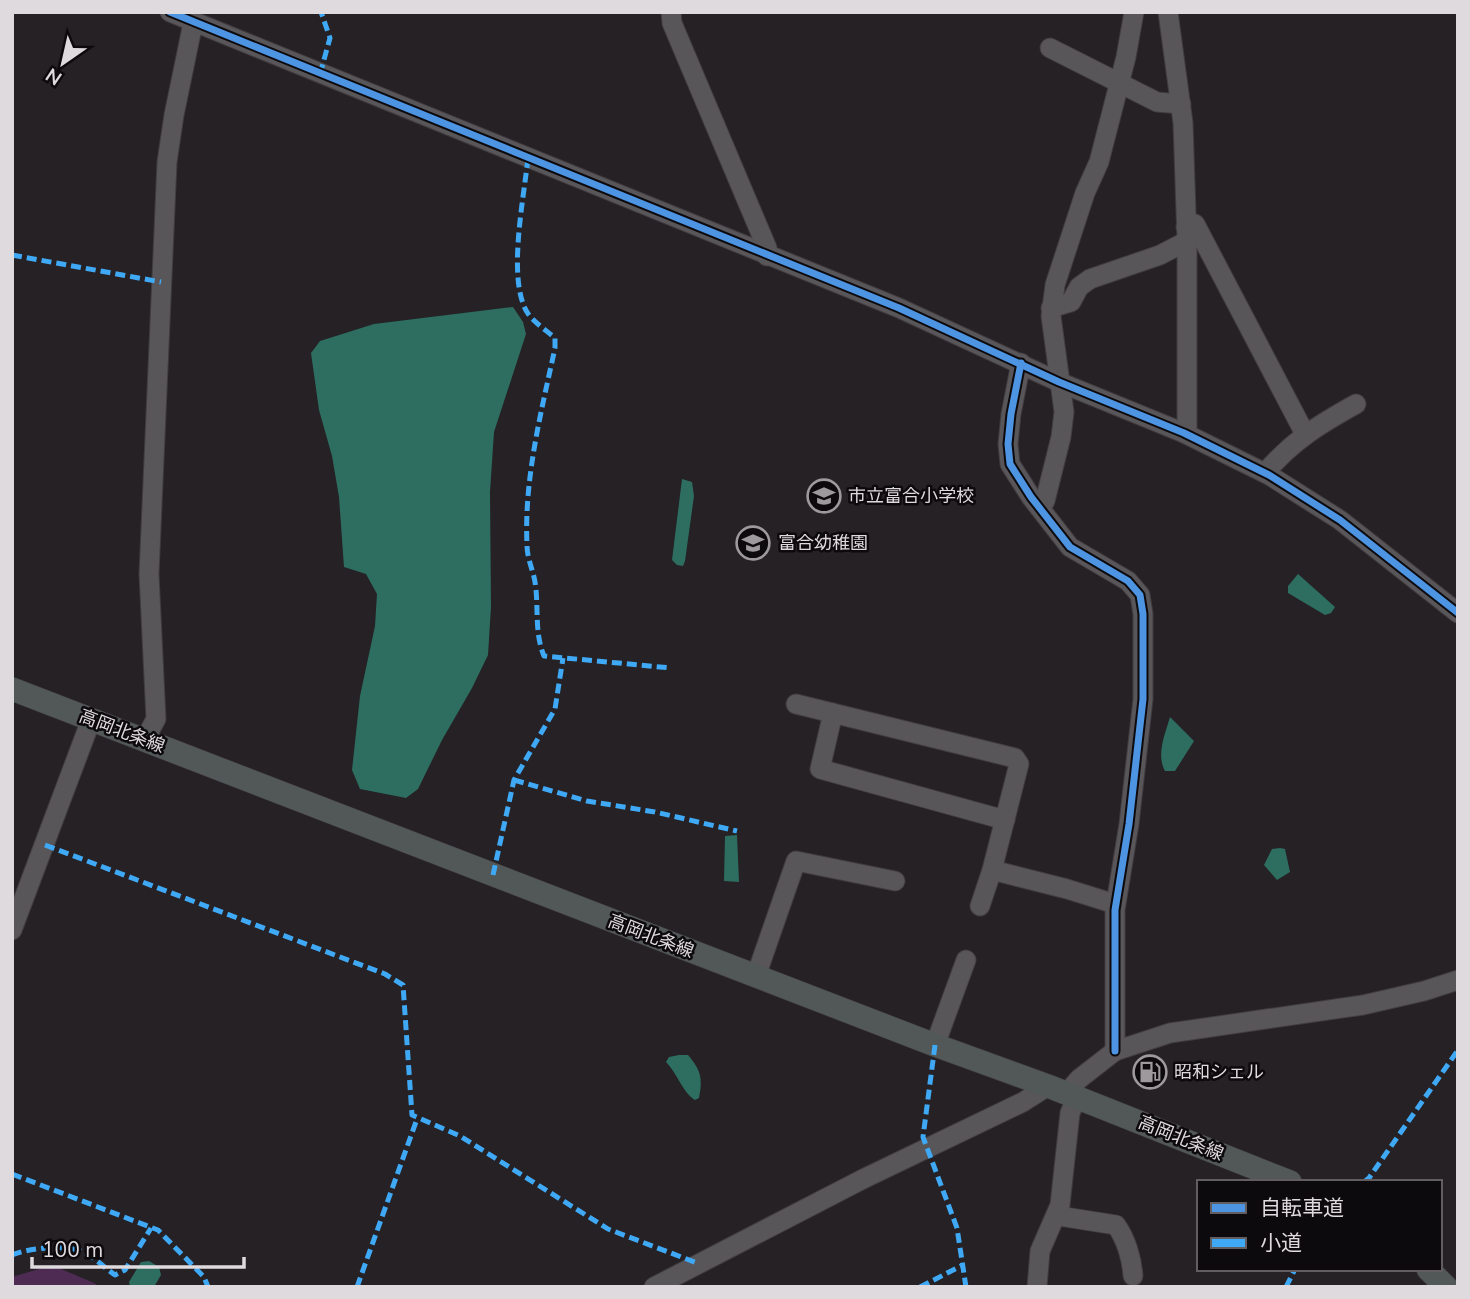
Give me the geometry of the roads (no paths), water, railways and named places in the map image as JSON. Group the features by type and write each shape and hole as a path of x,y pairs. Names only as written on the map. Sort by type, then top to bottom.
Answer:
{"main road":[{"name":"高岡北条線","path":"12,689 935,1045 1064,1092 1285,1180"},
{"path":"1429,1271 1446,1287"}],"street":[{"path":"170,12 899,308 1062,383 1184,433 1265,473 1340,520 1458,613"},
{"path":"671,12 672,23 767,256"},
{"path":"1038,507 1045,501 1061,437 1064,412 1051,308 1055,285 1081,206 1099,162 1134,12"},
{"path":"1173,16 1181,104 1186,234 1187,427 1184,433"},
{"path":"145,739 156,719 149,574 167,162 193,23"},
{"path":"1050,48 1157,102 1181,104"},
{"path":"1051,308 1071,302 1079,287 1090,279 1160,255 1195,225 1305,434"},
{"path":"1021,363 1011,414 1008,444 1010,464 1038,507 1070,547 1128,581 1140,595 1144,645 1143,699 1129,824 1115,904 1115,1051"},
{"path":"1265,473 1283,451 1305,434 1356,404"},
{"path":"796,704 1015,758 1020,764 980,906"},
{"path":"833,713 820,769 1005,820"},
{"path":"12,930 91,720"},
{"path":"756,976 796,861 895,881"},
{"path":"992,870 1115,904"},
{"path":"935,1045 967,960"},
{"path":"654,1287 851,1185 1023,1102 1064,1092 1115,1051 1170,1033 1363,1004 1458,981"},
{"path":"1037,1287 1040,1251 1058,1214 1070,1113 1064,1092"},
{"path":"1058,1214 1116,1225 1121,1232 1133,1276"}],"place":[{"name":"市立富合小学校","path":"824,496"},
{"name":"富合幼稚園","path":"753,543"},
{"name":"昭和シェル","path":"1150,1072"}]}
